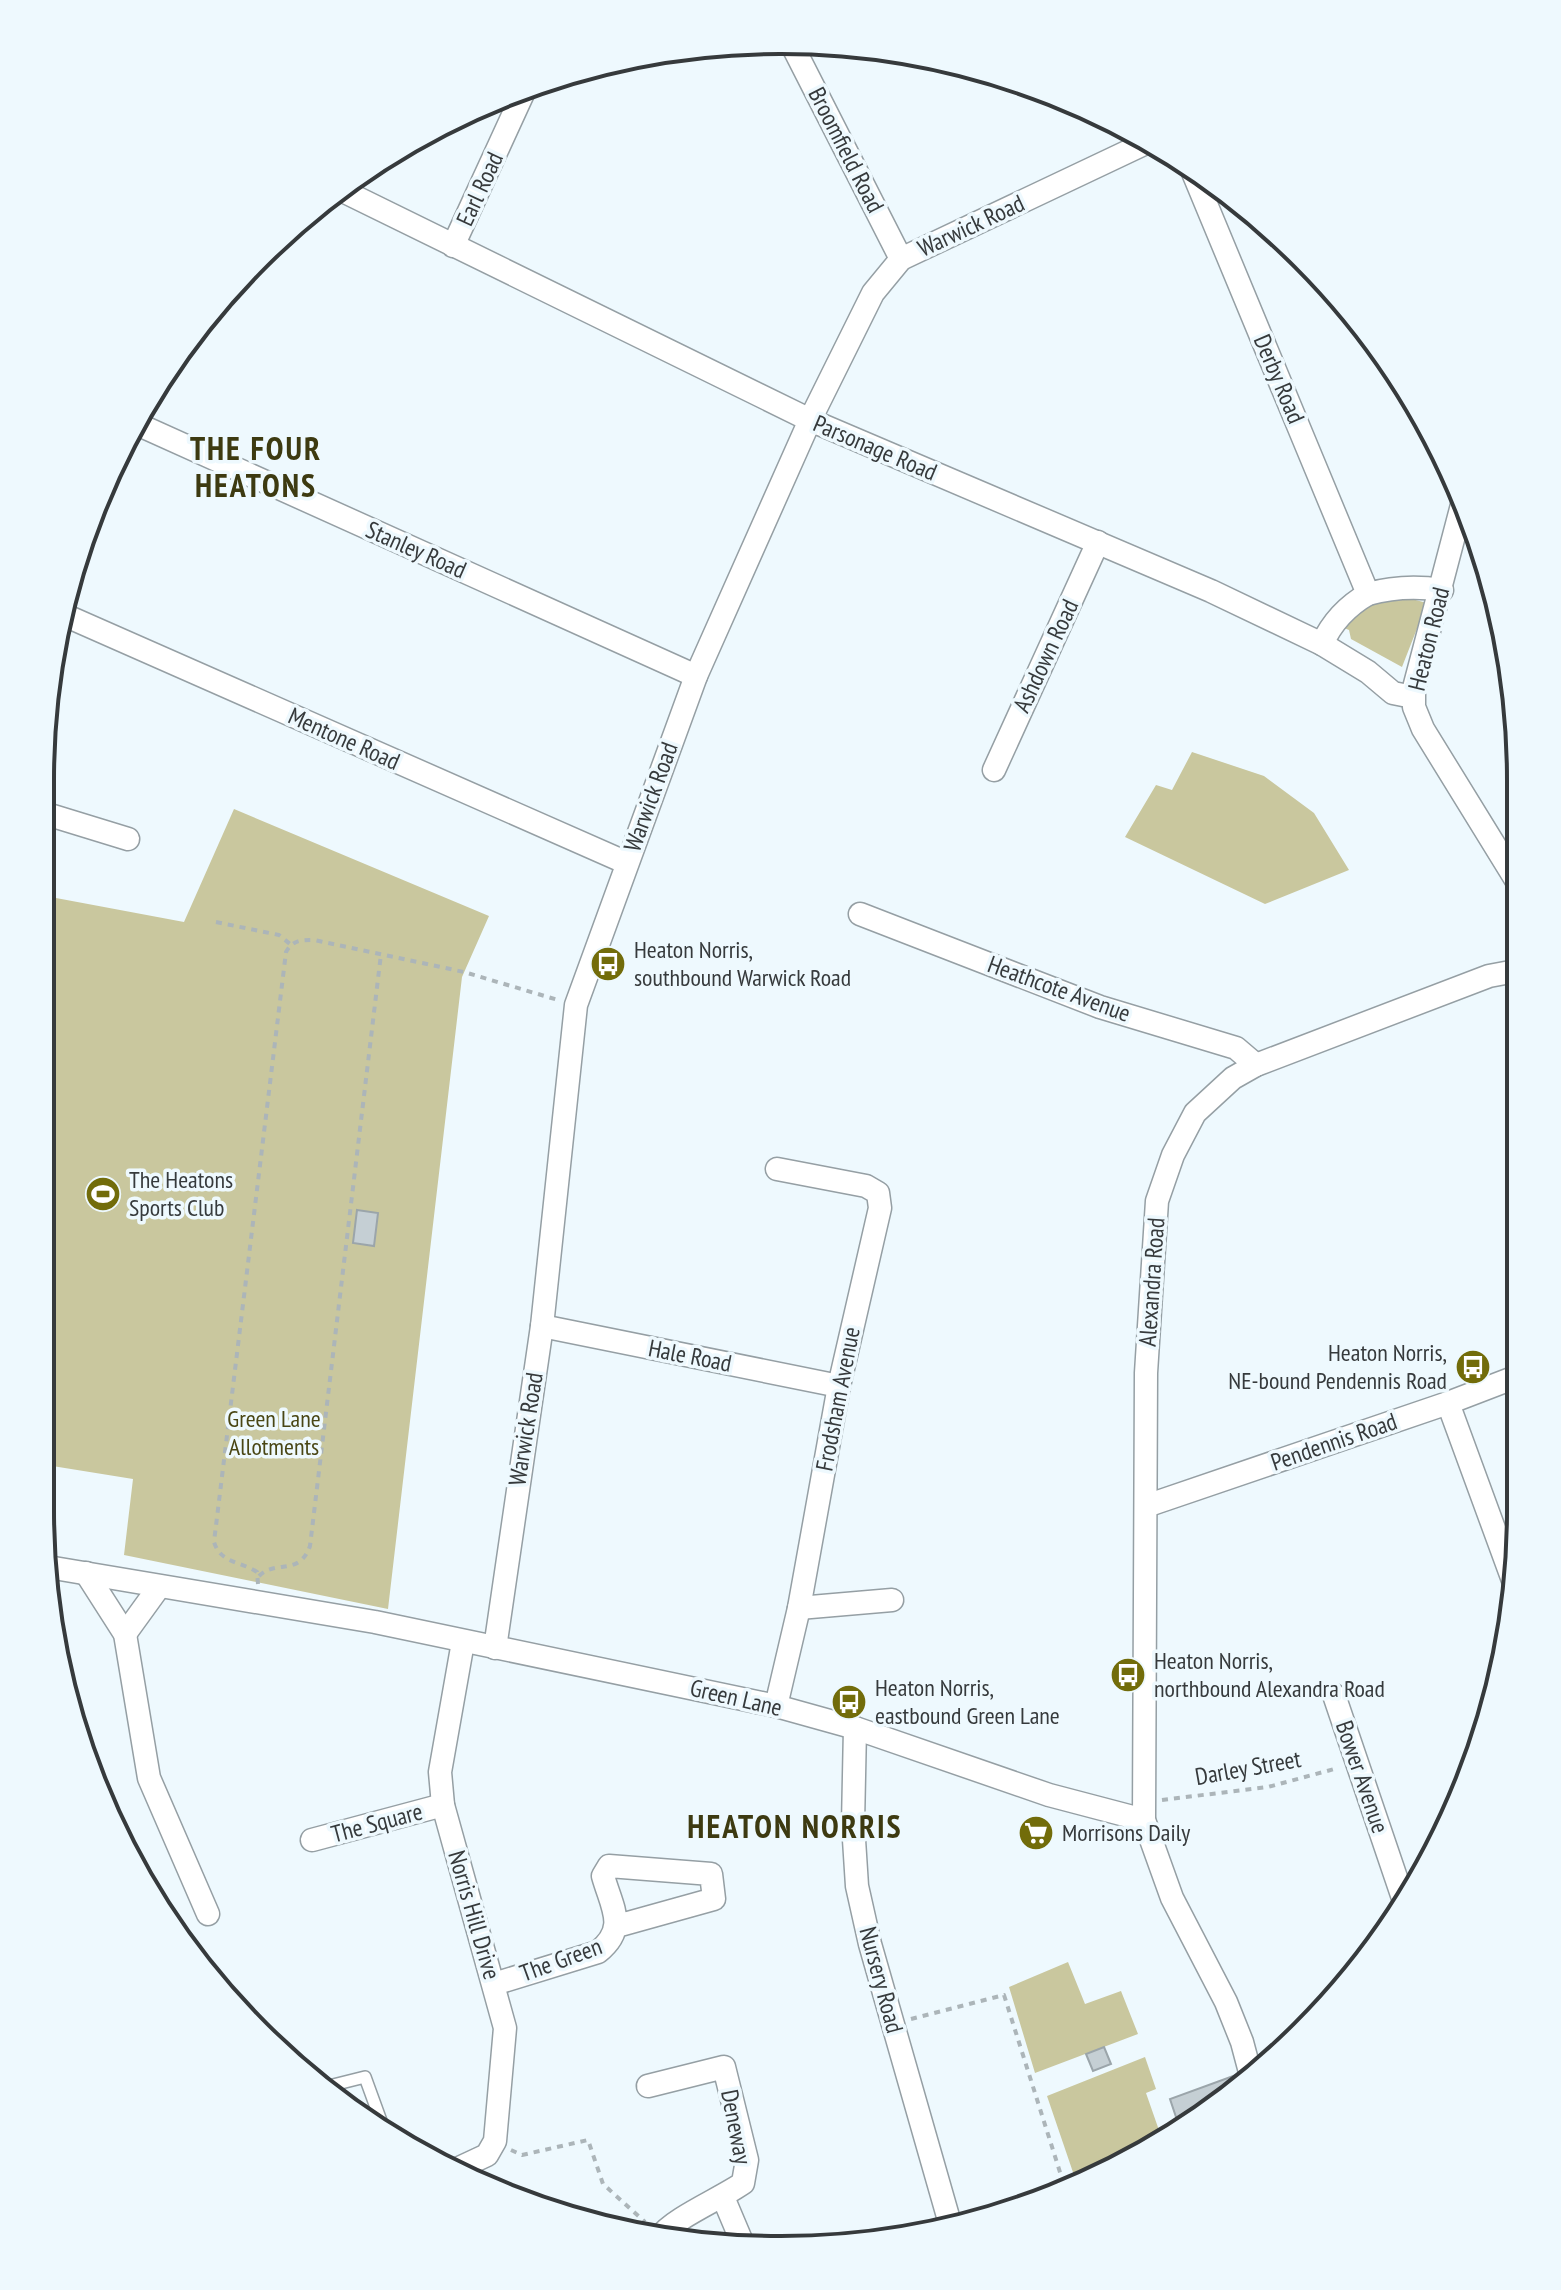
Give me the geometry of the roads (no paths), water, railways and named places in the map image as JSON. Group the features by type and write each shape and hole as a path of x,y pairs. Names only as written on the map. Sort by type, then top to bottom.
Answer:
{"street":[{"name":"Broomfield Road","path":"797,55 901,259"},
{"name":"Earl Road","path":"453,246 519,103"},
{"name":"Warwick Road","path":"495,1648 542,1326 576,1005 696,676 810,420 873,293 901,259 1137,147"},
{"name":"Derby Road","path":"1199,187 1368,594"},
{"name":"Parsonage Road","path":"351,195 810,420 1211,591 1322,644 1368,672 1393,693 1413,697"},
{"name":"Stanley Road","path":"145,428 696,676"},
{"name":"Heaton Road","path":"1458,520 1413,697 1414,707 1423,729 1507,865"},
{"name":"Ashdown Road","path":"994,770 1098,542"},
{"path":"1322,644 1330,626 1368,594 1397,588 1442,590"},
{"name":"Mentone Road","path":"73,619 627,863"},
{"path":"54,816 128,839"},
{"name":"Heathcote Avenue","path":"860,914 1100,1007 1236,1048 1256,1065"},
{"name":"Alexandra Road","path":"1144,1811 1146,1373 1157,1201 1173,1155 1195,1113 1233,1078 1256,1065 1489,976 1507,973"},
{"name":"Frodsham Avenue","path":"776,1706 799,1608 839,1386 880,1208 878,1193 866,1186 777,1169"},
{"name":"Hale Road","path":"542,1326 839,1386"},
{"name":"Pendennis Road","path":"1146,1506 1507,1380"},
{"path":"1448,1403 1505,1558"},
{"name":"Green Lane","path":"57,1568 375,1622 776,1706 855,1728 1049,1795 1144,1811"},
{"path":"86,1573 125,1634 149,1778 208,1914"},
{"path":"125,1634 159,1587"},
{"path":"799,1608 892,1600"},
{"name":"Norris Hill Drive","path":"463,1642 440,1772 443,1805 505,2028 495,2141 487,2155 467,2165"},
{"name":"Bower Avenue","path":"1334,1695 1400,1889"},
{"name":"Nursery Road","path":"855,1728 853,1824 857,1886 870,1944 948,2216"},
{"name":"The Square","path":"312,1840 443,1805"},
{"path":"1144,1811 1172,1898 1226,2002 1248,2066"},
{"name":"The Green","path":"494,1984 598,1952 612,1941 617,1926 603,1876 609,1866 711,1874 714,1899 617,1926"},
{"name":"Deneway","path":"648,2086 724,2067 747,2169 743,2183 669,2227"},
{"path":"723,2197 739,2234"}],"lane":[{"path":"336,2084 365,2077 379,2115"}],"place":[{"name":"Heaton Norris, southbound Warwick Road","path":"608,964"},
{"name":"The Heatons Sports Club","path":"103,1194"},
{"name":"Heaton Norris, NE-bound Pendennis Road","path":"1473,1367"},
{"name":"Heaton Norris, northbound Alexandra Road","path":"1128,1675"},
{"name":"Heaton Norris, eastbound Green Lane","path":"849,1702"},
{"name":"Morrisons Daily","path":"1036,1833"}],"district":[{"name":"THE FOUR HEATONS","path":"256,468"},
{"name":"HEATON NORRIS","path":"795,1827"}],"park label":[{"name":"Green Lane Allotments","path":"274,1433"}]}
